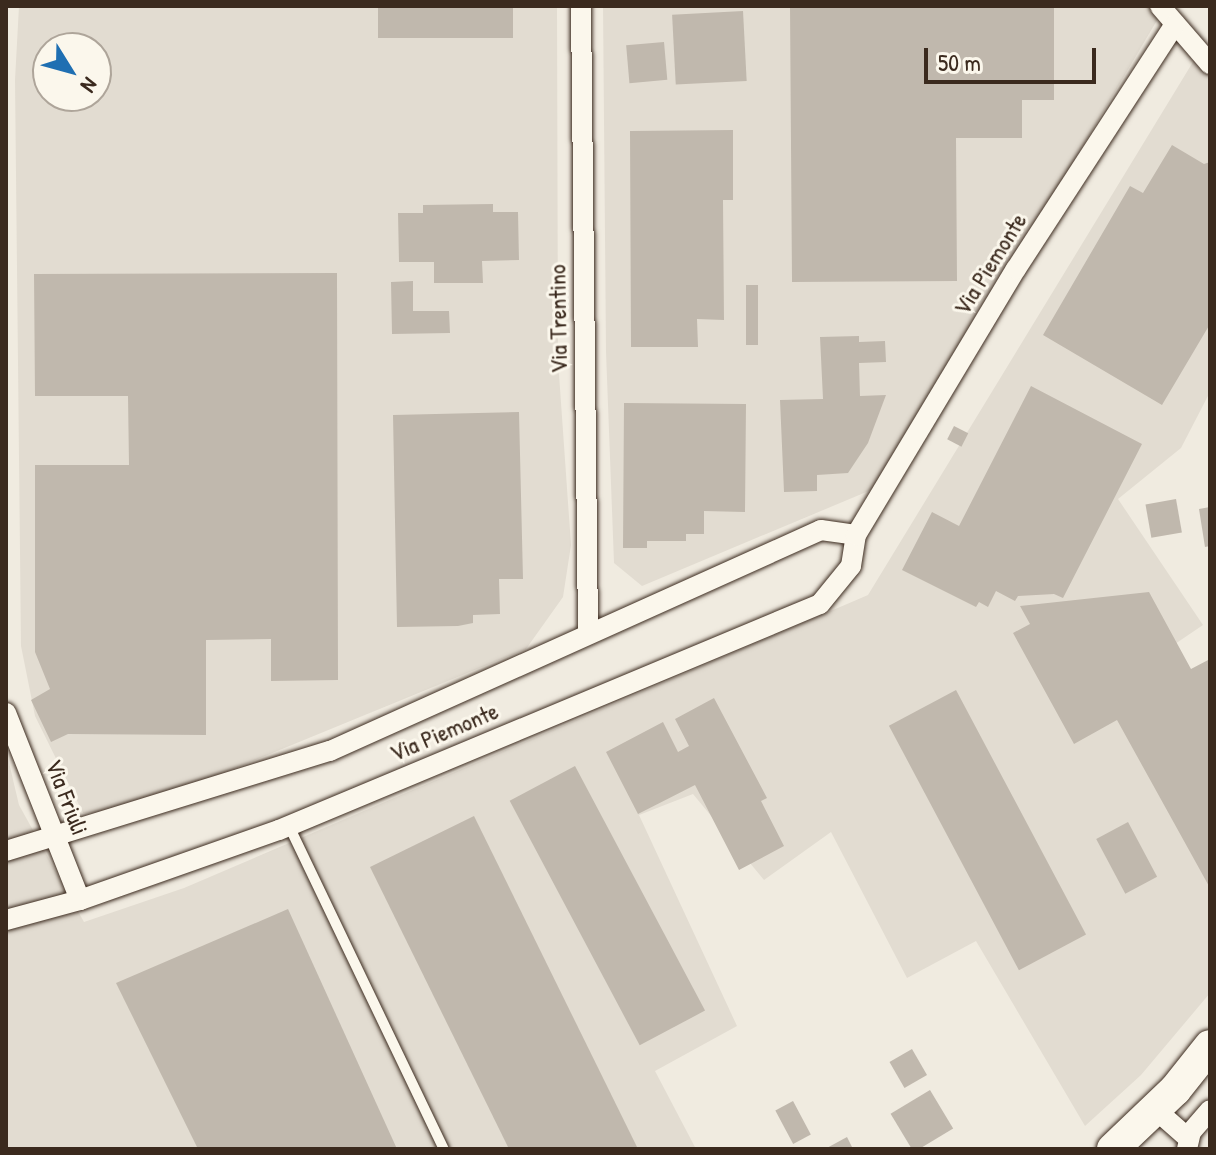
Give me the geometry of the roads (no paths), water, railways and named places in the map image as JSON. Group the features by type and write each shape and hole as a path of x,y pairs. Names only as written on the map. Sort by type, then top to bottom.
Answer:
{"main road":[{"path":"1113,1149 1165,1099 1210,1046"}],"street":[{"name":"Via Trentino","path":"581,6 588,632"},
{"path":"1160,6 1210,64"},
{"name":"Via Piemonte","path":"6,920 80,900 289,826 820,604 851,566 856,535 1016,269 1175,24"},
{"name":"Via Piemonte","path":"6,851 330,751 588,632 821,530 856,535"},
{"name":"Via Friuli","path":"6,713 80,900"},
{"path":"1165,1099 1207,1113 1188,1144"},
{"path":"1165,1099 1188,1144"}],"lane":[{"path":"289,826 444,1149"}]}
